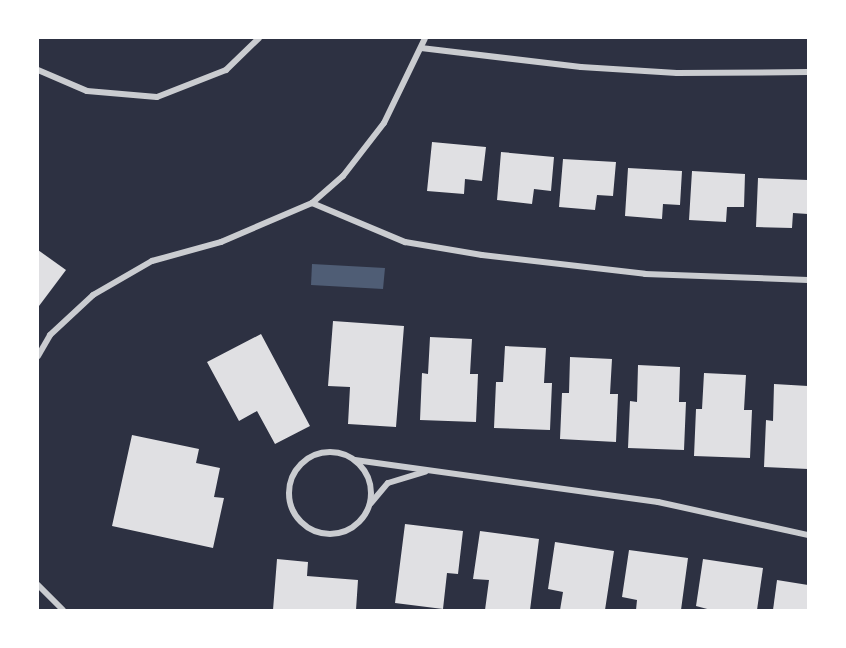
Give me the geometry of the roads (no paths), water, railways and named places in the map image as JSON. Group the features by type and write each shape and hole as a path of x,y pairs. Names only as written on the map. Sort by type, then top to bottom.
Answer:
{"street":[{"path":"38,70 87,91 157,97 226,70 259,38"},
{"path":"38,356 50,335 93,295 152,261 221,242 312,202 344,176 384,123 425,38"},
{"path":"421,48 581,67 677,72 808,72"},
{"path":"312,202 405,242 482,255 645,274 808,280"},
{"path":"428,471 388,483 370,503 356,526 330,535 305,527 289,504 291,477 309,457 336,452 355,460 658,502 808,536"},
{"path":"355,460 368,476 370,503"},
{"path":"38,585 63,610"}],"water":[{"path":"312,264 385,268 383,289 311,285"}]}
